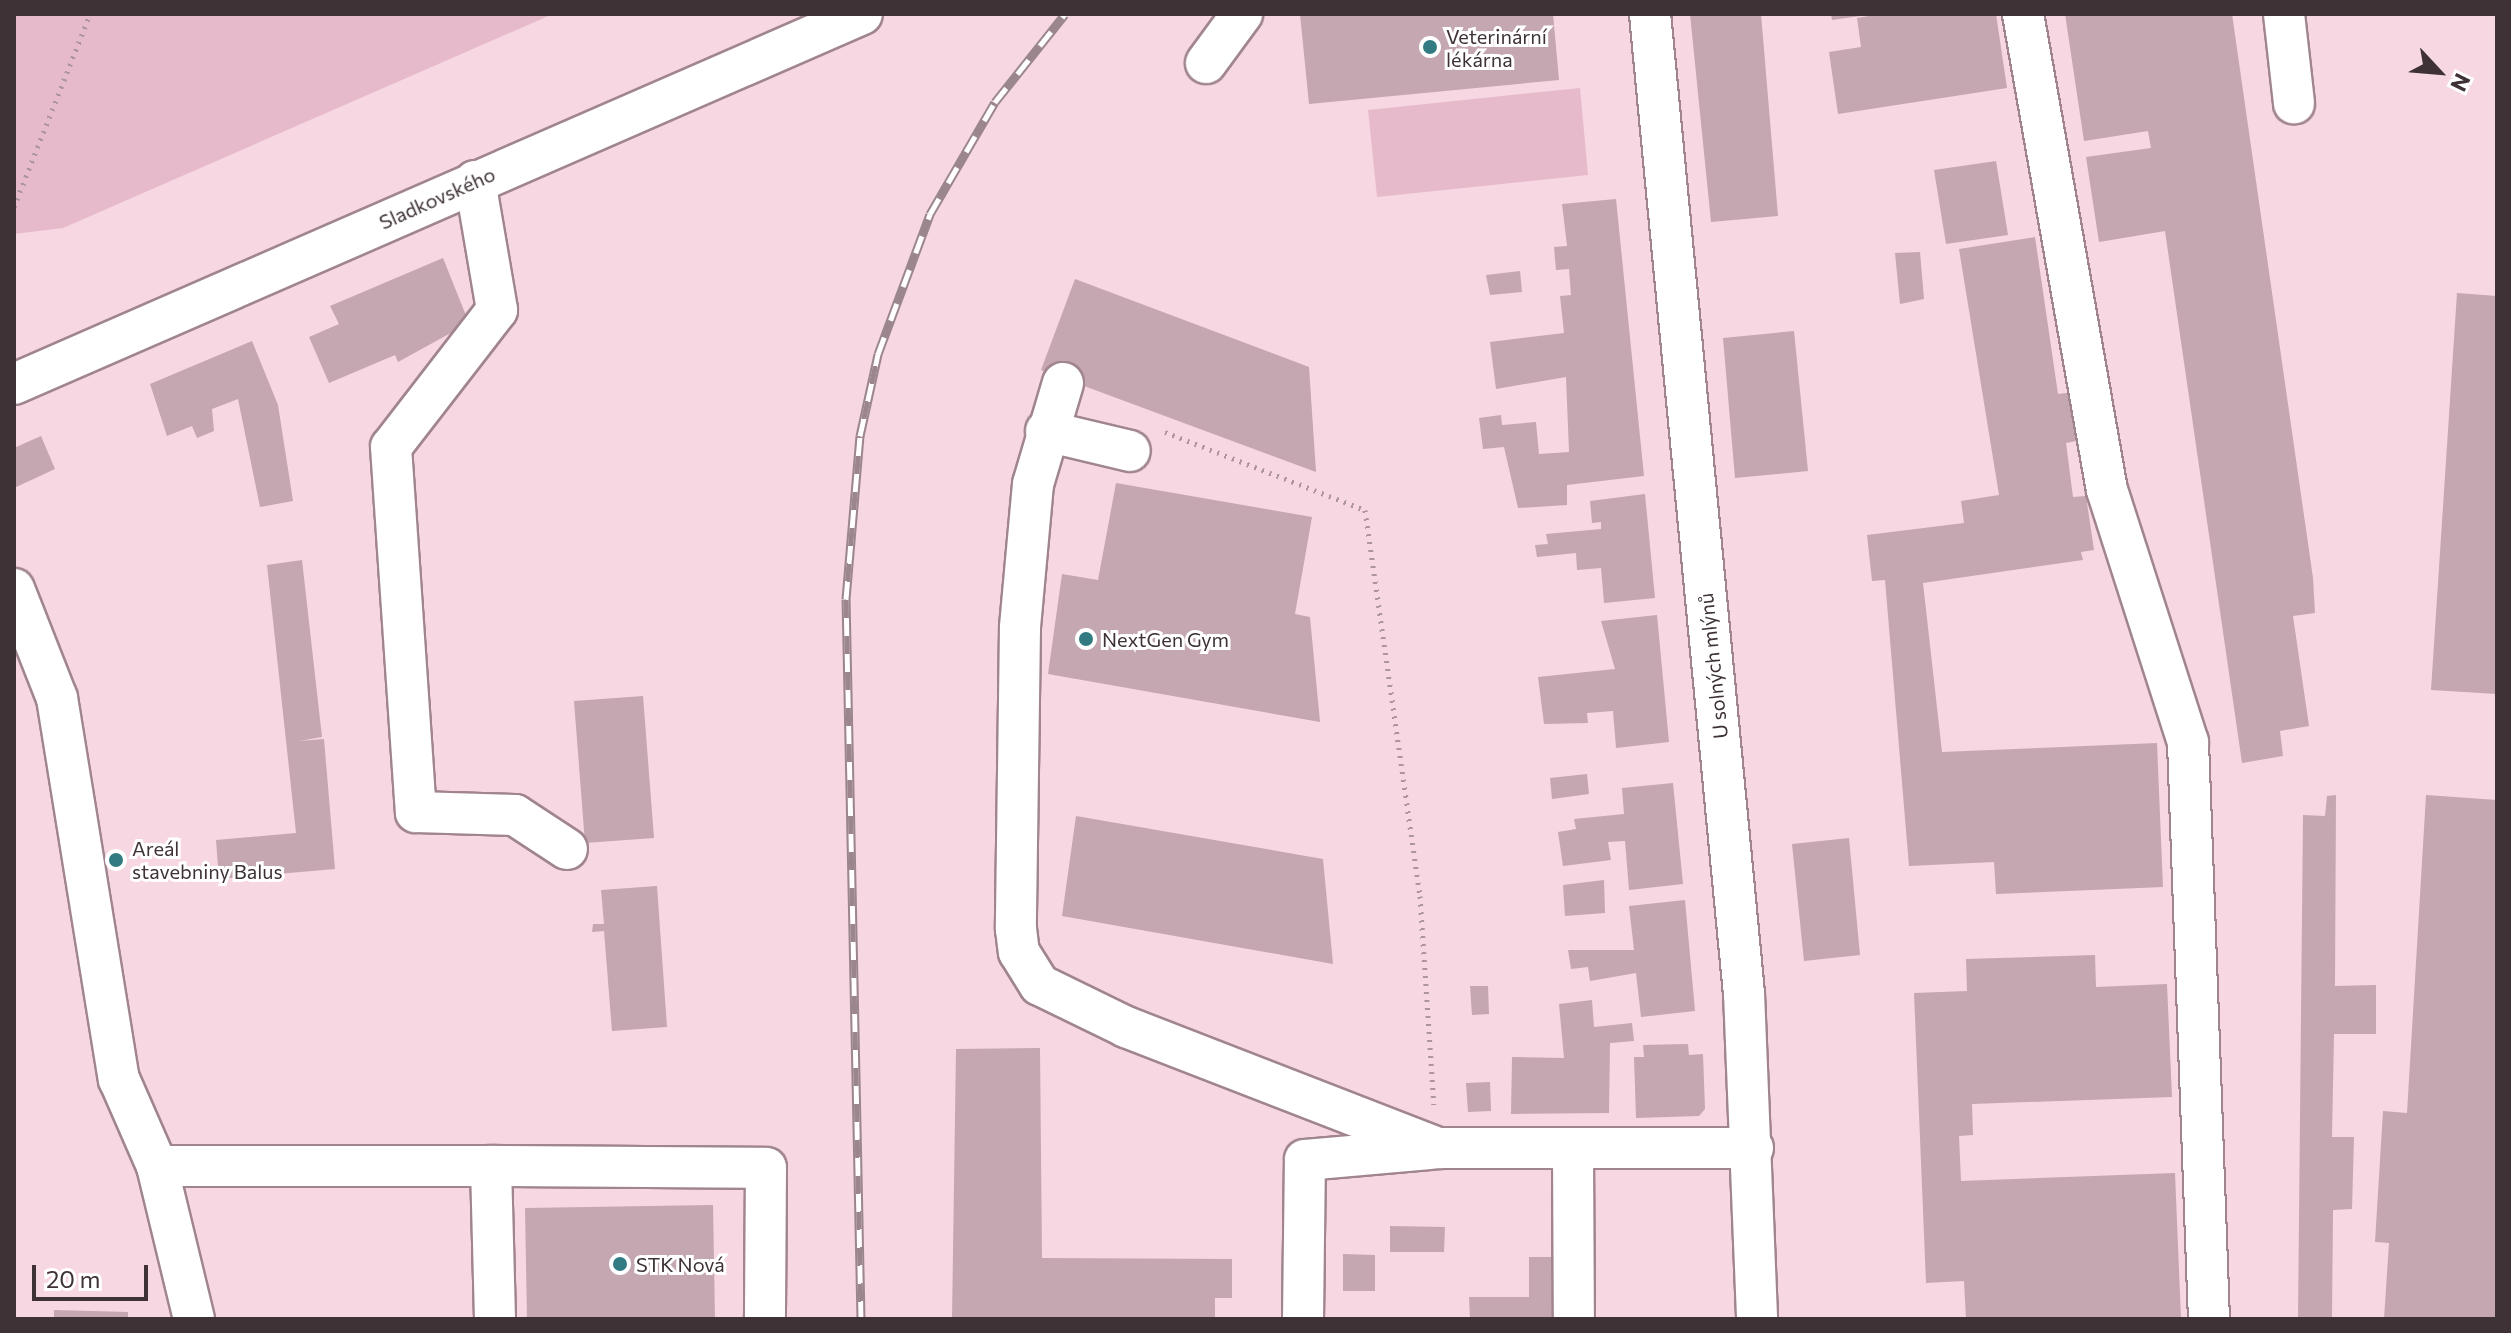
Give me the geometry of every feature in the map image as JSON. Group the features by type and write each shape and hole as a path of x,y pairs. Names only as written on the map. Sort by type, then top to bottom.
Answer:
{"street":[{"name":"Sladkovského","path":"14,384 862,14"},
{"path":"1206,63 1242,14"},
{"name":"U solných mlýnů","path":"1650,14 1753,1148 1757,1319"},
{"path":"2023,14 2107,490 2188,742 2209,1319"},
{"path":"2284,14 2294,103"},
{"path":"475,181 497,310 391,447 416,812 515,815 567,849"},
{"path":"1063,383 1046,431 1028,519 1020,628 1015,900 1026,965 1070,1004 1452,1150"},
{"path":"1046,431 1139,438"},
{"path":"14,589 57,698 119,1079 157,1166 194,1319"},
{"path":"1303,1319 1305,1160 1394,1158 1452,1150 1573,1152 1753,1148"},
{"path":"1573,1152 1574,1319"},
{"path":"157,1166 766,1168 765,1319"},
{"path":"491,1166 495,1319"}],"path":[{"path":"14,207 90,14"},
{"path":"1139,438 1365,510 1420,896 1435,1123 1463,1127 1452,1150"}],"shaded area":[{"path":"14,14 553,14 63,228 14,234"},
{"path":"1580,88 1588,175 1377,197 1368,110"}],"building":[{"name":"Veterinární lékárna","path":"1300,14 1553,14 1559,80 1309,104"},
{"path":"1690,14 1761,14 1778,216 1711,222"},
{"path":"1831,14 1860,14 1860,16 1832,20"},
{"path":"1881,14 1996,14 2007,88 1838,114 1829,52 1861,47 1857,18"},
{"path":"2065,14 2232,14 2313,578 2315,613 2293,616 2309,726 2280,731 2283,756 2242,763 2165,231 2099,242 2086,157 2151,148 2148,131 2084,141"},
{"path":"1996,161 2008,235 1946,244 1934,170"},
{"path":"1616,199 1644,476 1567,485 1567,505 1518,508 1504,447 1483,449 1479,418 1501,415 1502,425 1536,422 1539,454 1569,452 1566,377 1496,389 1490,342 1564,333 1560,296 1571,295 1569,269 1556,270 1554,247 1567,246 1562,204"},
{"path":"2035,237 2058,394 2074,392 2081,440 2066,443 2073,497 2086,496 2094,550 2081,552 2083,560 1923,583 1942,752 2157,743 2163,887 1996,894 1994,862 1909,866 1885,580 1872,581 1867,535 1964,523 1961,501 1999,495 1959,249"},
{"path":"1920,252 1924,299 1900,304 1895,253"},
{"path":"443,258 469,323 398,362 395,355 329,383 309,337 339,324 330,306"},
{"path":"1520,271 1522,292 1490,295 1486,275"},
{"path":"1075,279 1309,367 1316,472 1041,370"},
{"path":"2457,293 2497,296 2497,694 2431,690"},
{"path":"1794,331 1808,471 1735,478 1723,338"},
{"path":"252,341 278,405 293,501 260,507 238,399 212,409 214,431 197,438 192,426 167,436 150,384"},
{"path":"41,436 55,469 14,488 14,448"},
{"path":"1116,483 1312,517 1295,614 1310,617 1320,722 1048,674 1062,574 1098,580"},
{"path":"1645,494 1655,598 1604,603 1601,568 1577,570 1576,553 1537,557 1535,545 1548,544 1546,534 1601,529 1601,522 1592,523 1590,501"},
{"path":"302,560 322,737 299,741 324,739 335,869 219,879 216,840 296,833 267,565"},
{"path":"1657,615 1669,742 1616,748 1613,711 1587,713 1588,723 1544,724 1538,677 1615,669 1601,621"},
{"path":"643,696 654,838 585,843 574,701"},
{"path":"1587,774 1589,794 1552,799 1550,778"},
{"path":"1673,783 1683,884 1629,890 1625,841 1608,842 1611,860 1563,866 1558,832 1576,829 1574,819 1624,814 1622,788"},
{"path":"2336,795 2335,986 2376,985 2376,1034 2334,1034 2332,1137 2354,1137 2352,1209 2333,1210 2332,1319 2298,1319 2303,815 2325,816 2327,796"},
{"path":"2426,795 2497,800 2497,1319 2384,1319 2389,1243 2375,1242 2383,1111 2407,1113"},
{"path":"1076,816 1323,859 1333,964 1062,916"},
{"path":"1849,838 1860,955 1804,961 1792,844"},
{"path":"1604,880 1605,913 1565,916 1563,885"},
{"path":"657,886 667,1027 612,1031 604,931 592,932 593,924 604,924 601,890"},
{"path":"1685,900 1695,1011 1641,1017 1636,973 1590,981 1588,967 1571,969 1568,950 1634,950 1629,906"},
{"path":"2095,955 2096,987 2167,984 2172,1097 1972,1104 1973,1135 1959,1136 1961,1181 2175,1173 2181,1319 1966,1319 1964,1281 1926,1283 1914,993 1967,991 1966,959"},
{"path":"1470,986 1488,986 1489,1014 1472,1015"},
{"path":"1592,1000 1594,1027 1632,1023 1634,1041 1610,1043 1609,1113 1511,1114 1512,1057 1564,1058 1559,1004"},
{"path":"1688,1044 1689,1055 1703,1054 1705,1109 1699,1116 1636,1118 1634,1057 1644,1057 1643,1045"},
{"path":"1040,1048 1042,1258 1232,1259 1232,1298 1215,1298 1215,1319 952,1319 956,1049"},
{"path":"1490,1082 1491,1111 1468,1112 1466,1083"},
{"name":"STK Nová","path":"713,1205 715,1319 527,1319 525,1208"},
{"path":"1390,1226 1445,1227 1444,1252 1390,1252"},
{"path":"1343,1254 1375,1255 1375,1291 1343,1291"},
{"path":"1529,1257 1552,1257 1553,1319 1470,1319 1469,1297 1529,1297"},
{"path":"54,1310 128,1312 128,1319 54,1319"}],"railway":[{"path":"861,1319 846,599 860,436 878,354 930,214 995,102 1065,14"}],"place":[{"name":"Veterinární lékárna","path":"1430,47"},
{"name":"NextGen Gym","path":"1086,639"},
{"name":"Areál stavebniny Balus","path":"116,860"},
{"name":"STK Nová","path":"620,1264"}]}
